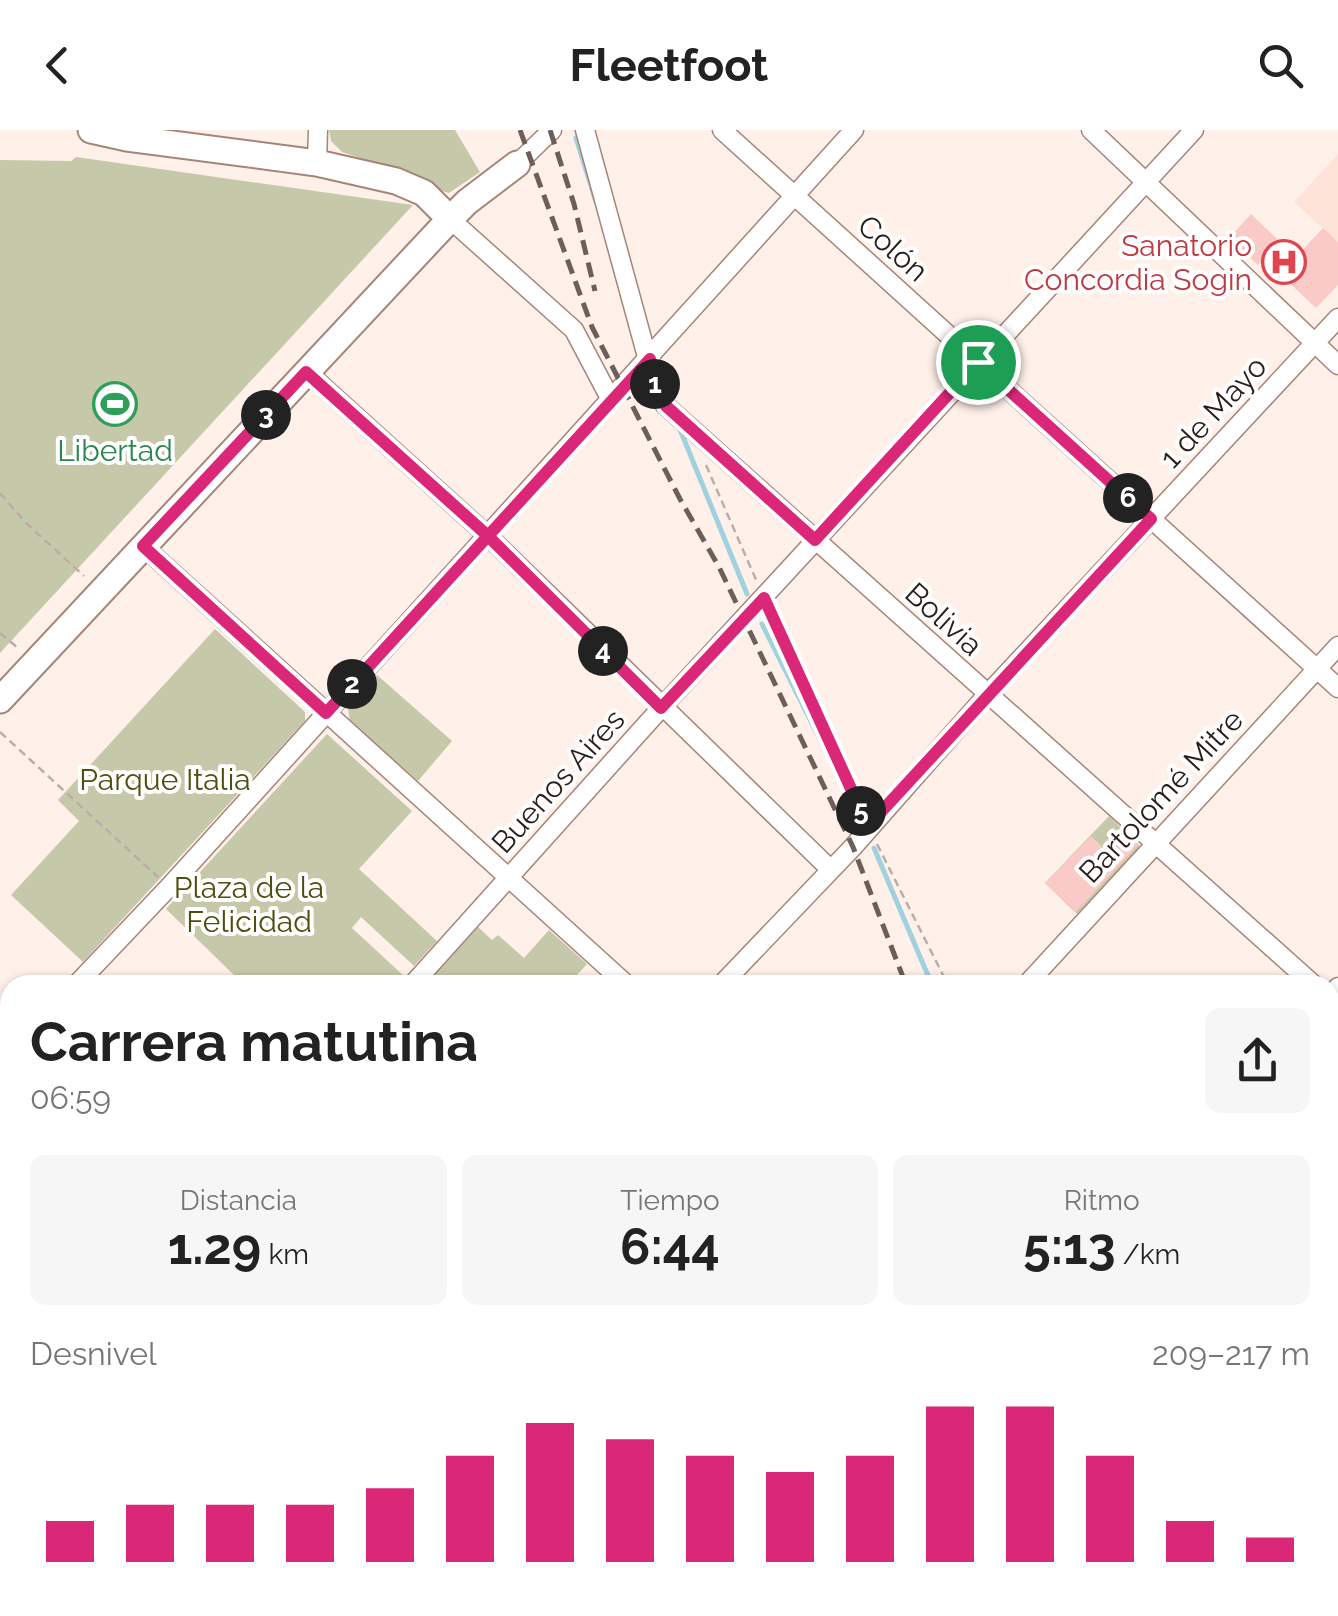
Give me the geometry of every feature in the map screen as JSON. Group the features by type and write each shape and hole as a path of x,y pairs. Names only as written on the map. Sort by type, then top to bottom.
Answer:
{"street":[{"path":"92,130 317,162 396,180 424,194 574,330 611,400"},
{"path":"317,162 318,130"},
{"path":"0,700 450,219 518,164 552,130"},
{"name":"Bolivia","path":"585,130 655,386 666,406 1303,975"},
{"name":"Colón","path":"722,130 1338,688"},
{"path":"86,975 169,888 854,130"},
{"path":"1090,130 1338,365"},
{"name":"Buenos Aires","path":"421,975 661,708 1194,130"},
{"name":"1 de Mayo","path":"730,975 853,847 988,695 1338,318"},
{"path":"306,372 488,536 830,869"},
{"path":"143,546 615,975"},
{"name":"Bartolomé Mitre","path":"1035,975 1338,646"}],"path":[{"path":"705,462 868,826 943,975"},
{"path":"0,493 26,523 100,590"},
{"path":"0,633 5,638"},
{"path":"0,732 169,888"}],"shaded area":[{"path":"1338,154 1338,242 1294,202"}],"green space":[{"path":"329,130 455,130 480,172 449,193 438,190 421,179 342,152 331,141"},
{"name":"Libertad","path":"76,157 413,205 0,653 0,160 71,161"},
{"name":"Parque Italia","path":"215,629 305,712 305,721 83,962 11,895 79,821 58,800"},
{"path":"377,675 452,741 418,781 350,722 348,709"},
{"name":"Parque Italia","path":"327,734 412,811 359,869 437,941 414,966 361,917 352,928 403,975 234,975 166,909"},
{"path":"1109,816 1139,845 1138,849 1077,914 1045,883"},
{"path":"476,925 492,940 498,935 524,958 549,930 587,964 577,975 430,975"}],"building":[{"name":"Sanatorio Concordia Sogin","path":"1251,214 1296,257 1323,228 1338,242 1338,285 1316,308 1264,259 1258,265 1229,238"},
{"path":"1091,836 1112,856 1130,838 1138,845 1076,912 1045,883"}],"waterway":[{"path":"576,138 596,202"},
{"path":"679,427 747,594"},
{"path":"762,624 858,815"},
{"path":"874,848 928,975"}],"railway":[{"path":"520,130 592,327 719,567 853,847 902,975"},
{"path":"550,130 574,204 595,291"}],"place":[{"name":"Sanatorio Concordia Sogin","path":"1284,262"},
{"name":"Libertad","path":"115,404"}],"route":[{"path":"978,362 815,540 666,406 655,386 650,359 622,388 488,536 326,713 143,546 306,372 488,536 661,708 764,598 868,826 1151,519 978,362"}],"park label":[{"name":"Plaza de la Felicidad","path":"249,904"}]}
